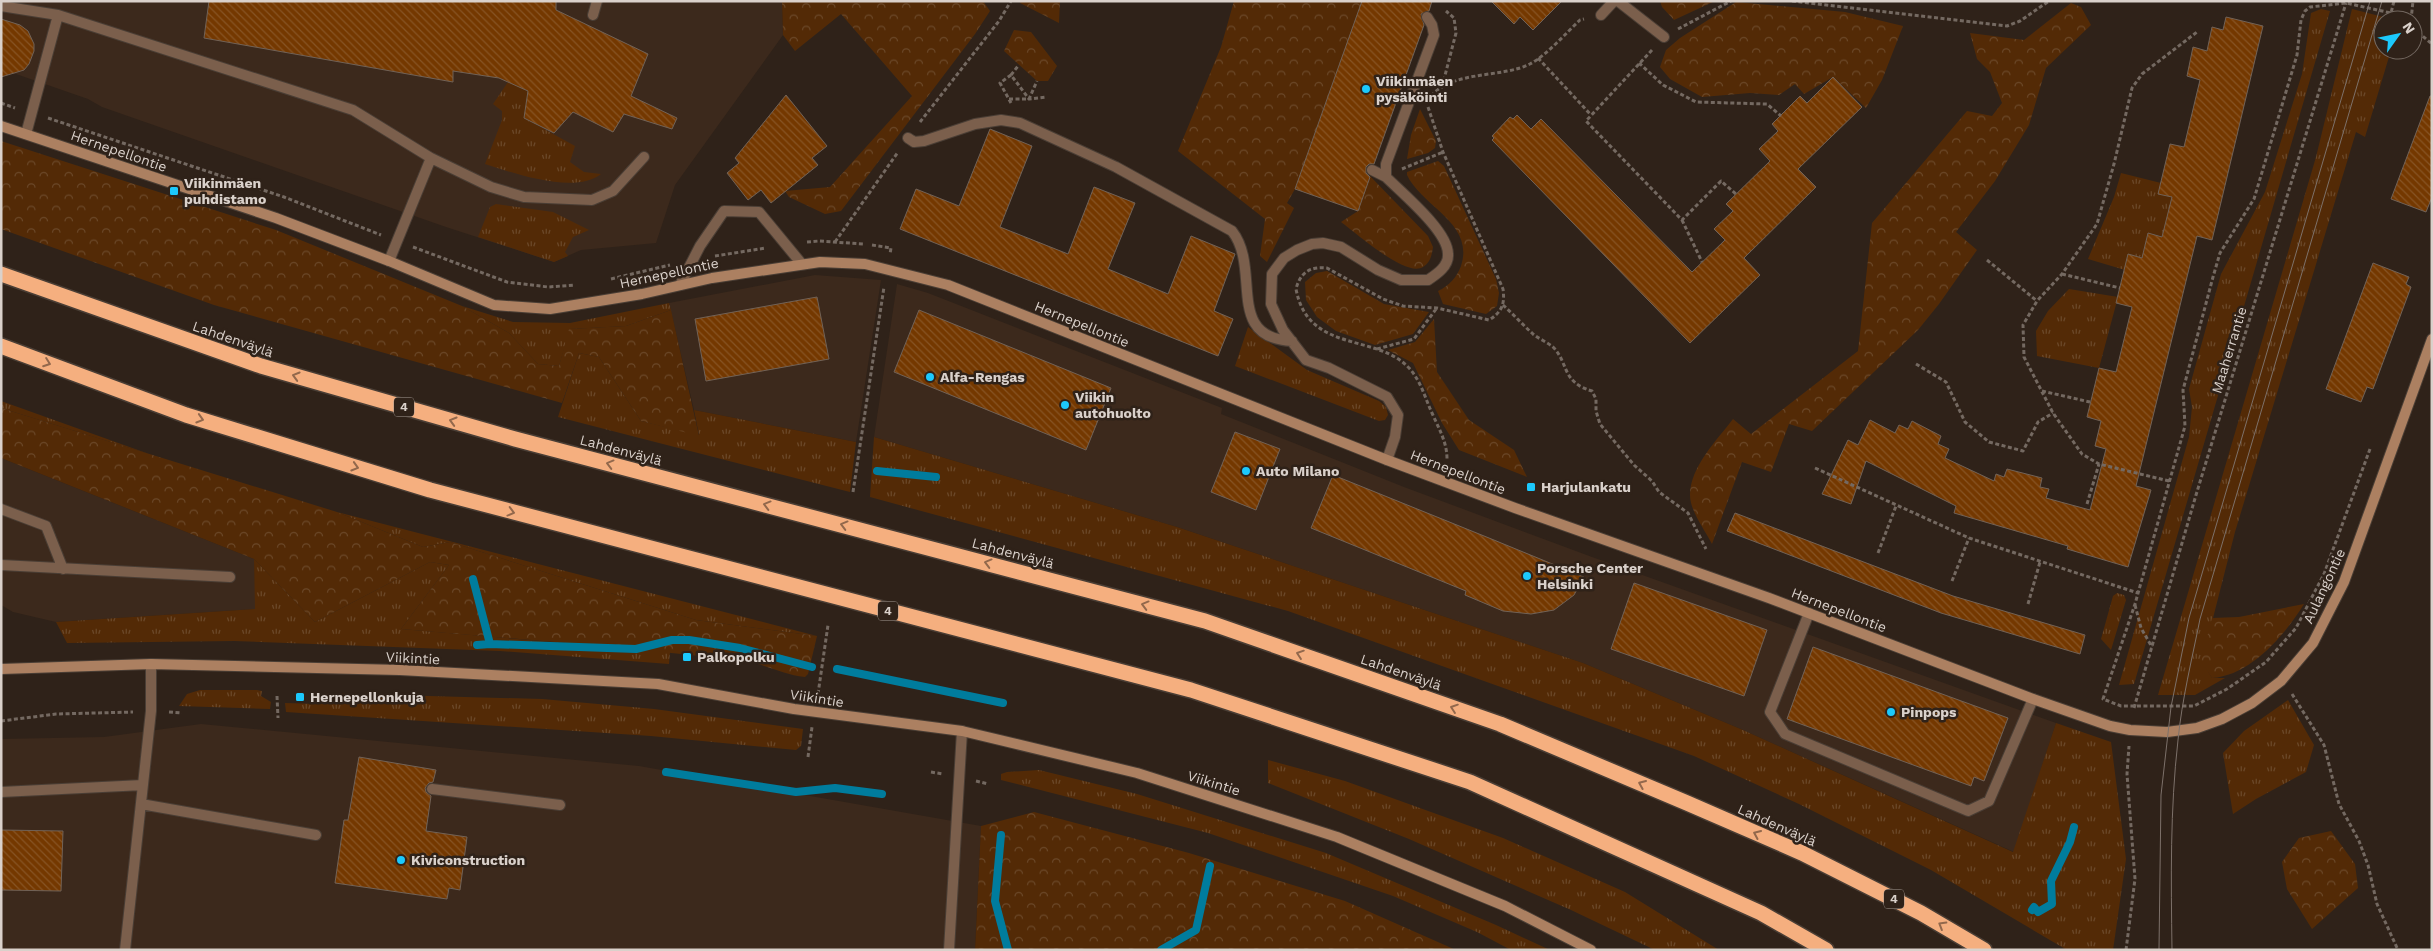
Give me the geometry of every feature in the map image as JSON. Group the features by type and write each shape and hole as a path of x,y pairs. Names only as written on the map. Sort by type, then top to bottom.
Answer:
{"highway":[{"name":"Lahdenväylä","path":"1,274 261,366 516,439 1215,624 1500,724 1687,803 1802,853 1921,913 1984,950"},
{"name":"4","path":"1,346 186,415 430,490 1191,690 1470,782 1761,913 1826,950"},
{"path":"1761,913 1815,950"}],"street":[{"name":"Hernepellontie","path":"1,126 276,218 389,261 494,305 550,309 802,263 865,264 948,285 1387,460 1809,613 2033,699 2110,726 2130,730"},
{"name":"Aulangontie","path":"2130,730 2167,732 2197,728 2222,719 2252,703 2281,681 2313,643 2344,582 2432,340"},
{"name":"Viikintie","path":"1,669 152,664 400,670 658,684 794,709 962,731 1137,773 1337,836 1505,906 1591,950"}],"lane":[{"path":"593,16 597,1"},
{"path":"1601,15 1614,1"},
{"path":"1618,1 1664,38"},
{"path":"1,6 58,15 353,110 431,158 490,187 524,198 592,200 613,191 644,157"},
{"path":"26,134 58,15"},
{"path":"1386,177 1386,164 1434,35 1432,25 1427,17"},
{"path":"908,138 914,142 924,141 975,124 1001,120 1025,125 1116,167 1232,231 1240,242 1245,258 1248,308 1252,318 1264,335 1273,340 1292,341"},
{"path":"389,261 431,158"},
{"path":"1372,170 1386,177 1441,234 1448,254 1446,264 1428,280 1401,280 1378,270 1341,247 1317,244 1297,250 1284,258 1272,274 1271,304 1283,330 1306,360 1353,379 1387,398 1398,415 1395,437 1387,460"},
{"path":"680,285 693,260 724,211 759,212 802,263"},
{"path":"1,509 46,526 63,568"},
{"path":"1,565 230,578"},
{"path":"1809,613 1770,712 1785,734 1968,811 1989,801 2033,699"},
{"path":"126,950 151,711 152,664"},
{"path":"949,950 962,731"},
{"path":"1,792 143,785"},
{"path":"432,789 560,805"},
{"path":"141,804 316,835"}],"path":[{"path":"1664,38 1730,1"},
{"path":"1792,1 2007,26 2020,21 2049,1"},
{"path":"2370,449 2324,574 2296,628 2266,662 2227,689 2194,706 2134,707 2121,706 2103,700 2135,604 2185,426 2183,390 2220,253 2254,199 2297,55 2301,20 2305,11 2310,7 2347,2 2358,3 2391,13 2394,1"},
{"name":"Maaherrantie","path":"2126,950 2135,879 2127,774 2130,730 2134,707 2347,2"},
{"path":"2169,481 2099,464 2082,454 2053,413 2024,357 2023,325 2037,301 2062,274 2096,224 2114,164 2132,88 2142,74 2198,32"},
{"path":"1538,58 1591,115"},
{"path":"1702,262 1682,220 1586,121 1638,63 1663,85 1696,102 1767,104 1781,116"},
{"path":"1018,66 1011,75 1000,83 1025,125"},
{"path":"1011,75 1029,99"},
{"path":"1029,99 1037,81"},
{"path":"1009,99 1046,97"},
{"path":"1,103 284,197 507,282 548,288 584,284"},
{"path":"1386,164 1402,169 1443,152"},
{"path":"1682,220 1721,181 1736,194"},
{"path":"602,281 693,260 819,240 892,248"},
{"path":"1987,260 2037,301"},
{"path":"2062,274 2120,288"},
{"path":"853,492 885,279"},
{"path":"1502,305 1522,321 1532,333 1553,348 1566,374 1583,388 1592,391 1596,399 1596,411 1600,424 1634,465 1652,481 1659,492 1688,512 1706,549"},
{"path":"1376,349 1414,339 1437,308"},
{"path":"1916,364 1946,382 1965,422 1989,442 2024,451 2038,422 2053,413"},
{"path":"2042,391 2090,402"},
{"path":"2087,504 2099,464"},
{"path":"1815,468 1969,538 2138,593"},
{"path":"1878,553 1896,506"},
{"path":"1952,582 1969,538"},
{"path":"2028,604 2040,562"},
{"path":"2135,604 2142,628 2152,647"},
{"path":"819,689 828,625"},
{"path":"2292,694 2324,745 2339,804 2359,841 2368,865 2377,904 2398,950"},
{"path":"278,696 278,718"},
{"path":"1,721 56,714 151,711"},
{"path":"808,756 810,737"}],"shaded area":[{"path":"1,1 782,1 783,35 675,185 656,243 581,250 554,262 446,227 102,107 88,99 16,74 1,74"},
{"path":"815,275 881,280 856,442 694,410 669,303"},
{"path":"897,284 928,293 1222,408 1221,414 1404,487 1592,557 2056,723 2014,852 1743,730 1583,663 1177,527 874,437"},
{"path":"1,458 254,559 256,609 56,622 13,612 1,605"},
{"path":"201,724 639,766 981,826 975,950 1,950 1,739 104,737"}],"green space":[{"path":"782,1 983,1 990,11 975,34 841,211 825,214 789,197 785,191 830,187 912,96 841,14 795,51 783,35"},
{"path":"1021,1 1060,1 1059,23 1020,3"},
{"path":"1234,1 1362,1 1295,189 1287,203 1294,208 1267,262 1260,256 1265,219 1178,151 1221,47"},
{"path":"1660,1 1715,1 1674,20 1662,7"},
{"path":"1736,2 1845,12 1903,26 1882,80 1866,108 1833,77 1804,94 1795,84 1779,95 1750,93 1702,97 1670,79 1660,67 1666,50 1680,38"},
{"path":"2071,3 2081,7 2091,25 2046,68 2029,125 1995,181 1956,232 1977,250 1918,330 1812,431 1789,424 1771,472 1742,462 1712,544 1695,514 1690,495 1694,474 1705,454 1733,419 1751,434 1858,351 1872,223 1967,111 1992,116 2002,103 1990,72 1977,59 1970,33 2024,40"},
{"path":"2321,9 2330,11 2134,684 2119,685 2189,437 2192,407 2189,389 2221,274 2265,192 2302,74 2311,13"},
{"path":"2352,9 2373,14 2373,60 2388,60 2365,137 2356,132 2235,532 2202,661 2212,678 2225,678 2195,695 2158,695 2316,157"},
{"path":"1014,30 1031,32 1057,66 1048,81 1037,81 1004,51"},
{"path":"508,82 528,91 524,118 575,146 570,162 584,172 601,174 590,180 576,183 560,182 527,177 485,164 502,120 502,111 493,104"},
{"path":"1420,109 1436,141 1435,148 1428,153 1407,159 1411,135"},
{"path":"1,141 276,230 462,306 509,333 538,364 559,366 569,329 626,326 671,310 699,436 641,421 599,357 579,353 562,403 214,305 1,229"},
{"path":"1438,161 1444,166 1496,279 1499,293 1497,306 1486,314 1443,304 1438,291 1449,284 1461,266 1463,251 1461,238 1445,216 1414,186 1407,172"},
{"path":"2121,173 2161,183 2158,194 2172,197 2166,222 2170,238 2148,233 2142,258 2128,254 2125,270 2088,259 2114,197"},
{"path":"1370,176 1428,236 1433,250 1429,261 1423,267 1415,269 1393,260 1341,222 1358,211"},
{"path":"496,204 553,212 589,230 573,237 565,252 568,256 554,262 478,237 490,207"},
{"path":"1327,271 1384,304 1429,312 1413,334 1375,345 1336,331 1317,317 1306,300 1305,282 1316,273"},
{"path":"2069,289 2118,297 2099,368 2037,356 2036,331 2048,311"},
{"path":"669,303 671,310 626,326 570,329 559,366 538,364 509,333 462,306 513,322 570,323"},
{"path":"1434,319 1437,372 1469,420 1514,450 1527,477 1459,450 1442,423 1413,363 1388,350 1415,342"},
{"path":"1248,327 1307,370 1379,401 1386,407 1388,415 1385,420 1379,421 1235,366"},
{"path":"579,353 599,357 641,421 699,435 694,410 856,442 850,492 558,417"},
{"path":"1,401 149,454 1,408"},
{"path":"1,408 337,512 423,547 450,542 696,620 817,636 808,674 805,677 797,676 750,662 700,656 401,629 449,565 430,562 315,622 254,559 1,458"},
{"path":"874,437 1177,527 1583,663 1743,730 2013,852 2056,723 2111,742 2126,859 2113,950 2067,950 1931,870 1799,804 1694,756 1288,611 870,497"},
{"path":"337,512 817,636 696,620 450,542 423,547"},
{"path":"254,559 315,622 430,562 449,565 401,629 670,652 669,664 500,651 234,641 67,643 56,622 255,609"},
{"path":"2117,593 2124,595 2126,600 2111,650 2101,639 2113,596"},
{"path":"2304,604 2277,641 2253,662 2226,676 2212,678 2201,661 2212,618 2239,617"},
{"path":"200,690 262,691 261,696 271,702 270,709 179,706 187,694"},
{"path":"320,693 542,699 654,709 803,729 801,746 796,750 651,736 286,712 285,703 319,704"},
{"path":"2288,700 2314,745 2306,772 2256,799 2233,814 2223,753 2244,731"},
{"path":"1268,760 1345,781 1503,838 1625,892 1719,950 1655,950 1571,910 1409,839 1268,783"},
{"path":"1039,770 1137,794 1326,853 1550,950 1511,950 1477,932 1393,896 1208,833 1001,780 1001,774 1007,772"},
{"path":"1034,812 1189,853 1345,901 1456,950 975,950 981,826"},
{"path":"2331,831 2355,864 2358,888 2312,929 2287,889 2282,862 2299,838"}],"building":[{"path":"209,1 556,1 556,10 648,54 631,96 677,118 672,129 624,114 613,132 573,112 554,133 524,118 528,91 499,78 453,71 453,82 204,38"},
{"name":"Viikinmäen pysäköinti","path":"1362,1 1432,1 1429,11 1421,14 1424,25 1374,164 1369,164 1366,167 1366,173 1370,177 1358,211 1295,189"},
{"path":"1491,1 1562,1 1533,30 1520,17 1514,24"},
{"path":"2226,17 2263,26 2212,240 2197,236 2136,486 2151,490 2128,567 2067,549 2068,546 1954,513 1956,506 1866,461 1851,504 1822,494 1848,440 1858,445 1870,420 1895,433 1899,425 1908,429 1912,421 1941,436 1938,444 1949,449 1945,458 1994,481 1996,474 2004,477 2007,469 2042,478 2040,487 2049,489 2046,498 2090,510 2106,449 2095,446 2101,421 2087,417 2099,368 2116,372 2132,307 2116,303 2128,254 2142,258 2148,233 2162,237 2172,197 2158,194 2170,144 2184,147 2200,80 2187,76 2193,47 2207,51 2212,27 2223,30"},
{"path":"1,19 20,25 28,31 34,44 34,51 29,64 24,70 1,77"},
{"path":"1833,77 1862,107 1798,169 1816,187 1744,258 1760,275 1690,343 1492,140 1494,138 1492,136 1510,117 1513,119 1517,115 1531,129 1541,119 1692,272 1725,240 1714,229 1733,211 1726,204 1770,161 1759,149 1778,131 1772,124 1800,96 1807,103"},
{"path":"786,95 827,146 812,158 818,165 771,203 761,190 748,200 727,173 739,163 735,158"},
{"path":"2430,96 2432,96 2432,197 2426,212 2391,199"},
{"path":"990,129 1032,146 1000,227 1068,254 1094,187 1135,203 1108,269 1168,294 1191,236 1235,254 1214,311 1233,319 1218,356 900,229 916,189 959,206"},
{"path":"2373,263 2409,277 2406,284 2411,287 2373,389 2367,387 2361,402 2326,389"},
{"path":"817,297 829,359 706,381 695,319"},
{"path":"919,310 1111,388 1086,450 894,372"},
{"name":"Auto Milano","path":"1235,432 1280,449 1256,510 1211,492"},
{"path":"1333,475 1584,577 1574,595 1554,610 1531,614 1503,611 1465,595 1466,591 1311,528"},
{"path":"1735,513 1953,596 2085,635 2080,654 1941,613 1727,531"},
{"path":"1634,583 1767,630 1744,696 1611,649"},
{"name":"Pinpops","path":"1813,647 2008,718 1984,781 1974,777 1971,786 1787,719"},
{"name":"Kiviconstruction","path":"359,757 436,770 433,782 429,783 425,788 426,792 431,796 426,831 467,837 460,890 449,888 447,899 335,883 344,820 348,820"},
{"path":"1,830 63,831 61,891 1,890"}],"waterway":[{"path":"877,471 936,477"},
{"path":"473,579 490,644 636,649 672,640 689,640 740,648 812,667"},
{"path":"477,645 490,644"},
{"path":"837,669 1003,703"},
{"path":"666,772 796,792 835,788 882,794"},
{"path":"2032,910 2034,907 2038,912 2052,904 2051,881 2070,842 2074,827"},
{"path":"1001,835 995,901 1008,950"},
{"path":"1161,950 1196,930 1210,866"}],"tram line":[{"path":"2159,950 2161,795 2171,707 2189,618 2370,1"},
{"path":"2172,950 2171,897 2175,766 2187,679 2200,619 2382,1"}],"place":[{"name":"Viikinmäen pysäköinti","path":"1366,89"},
{"name":"Viikinmäen puhdistamo","path":"174,191"},
{"name":"Alfa-Rengas","path":"930,377"},
{"name":"Viikin autohuolto","path":"1065,405"},
{"name":"Auto Milano","path":"1246,471"},
{"name":"Harjulankatu","path":"1531,487"},
{"name":"Porsche Center Helsinki","path":"1527,576"},
{"name":"Palkopolku","path":"687,657"},
{"name":"Hernepellonkuja","path":"300,697"},
{"name":"Pinpops","path":"1891,712"},
{"name":"Kiviconstruction","path":"401,860"}]}
